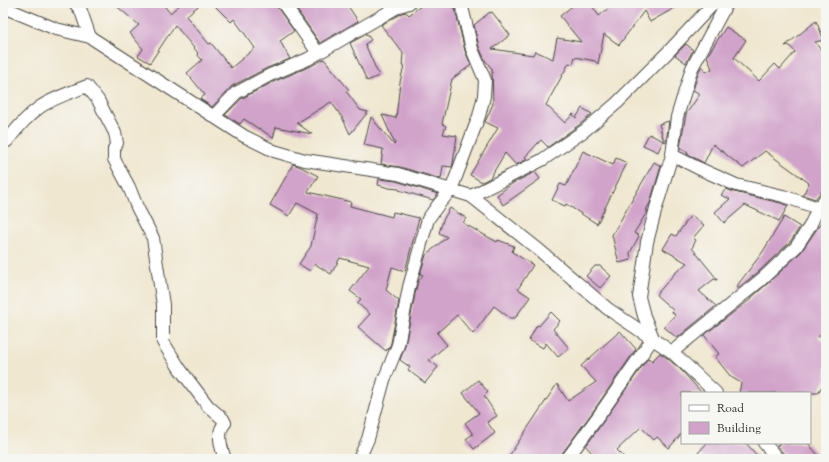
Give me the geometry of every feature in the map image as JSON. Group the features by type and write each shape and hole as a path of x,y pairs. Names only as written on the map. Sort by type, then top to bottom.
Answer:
{"street":[{"path":"75,3 81,11 90,38"},
{"path":"283,3 318,53"},
{"path":"214,116 236,93 270,75 308,59 399,6 409,3"},
{"path":"359,459 368,439 384,380 398,345 409,287 428,219 451,190 479,116 484,96 485,80 472,49 461,3"},
{"path":"472,196 542,160 584,131 617,103 714,3"},
{"path":"653,338 644,316 639,297 647,242 672,155 677,117 692,68 727,3"},
{"path":"3,7 56,29 90,38 244,136 274,151 305,160 398,174 472,196 539,250 608,309 672,352 715,392"},
{"path":"3,143 29,116 41,106 87,86 92,91 115,133 117,143 114,149 114,159 153,238 163,305 164,342 180,369 208,406 223,419 225,423 221,427 220,437 225,459"},
{"path":"672,155 736,185 783,196 818,208"},
{"path":"672,352 762,279 796,247 810,226 818,208 826,198"},
{"path":"567,459 653,338"},
{"path":"765,444 778,459"}],"building":[{"path":"113,3 162,3 170,13 182,3 202,3 186,16 209,44 211,43 231,68 255,48 234,19 231,22 212,3 276,3 277,7 294,31 280,41 290,59 267,68 232,86 212,107 200,99 205,95 187,73 202,60 175,25 150,63 138,56 143,49 130,33 139,25"},
{"path":"292,3 346,3 358,21 320,43"},
{"path":"425,3 450,3 455,9 465,51 471,65 452,79 442,124 446,126 443,134 457,136 452,167 443,166 441,179 400,167 381,164 383,149 364,145 371,117 394,145 395,144 382,115 396,118 400,82 404,65 402,66 403,53 381,25 402,13 406,12 409,15"},
{"path":"576,3 590,3 599,16 615,3 683,3 650,22 644,11 619,45 604,34 598,64 595,61 575,57 573,64 569,63 546,105 565,123 573,114 576,118 582,108 592,114 548,147 541,140 525,157 527,159 516,165 505,153 490,178 482,182 470,175 498,128 485,122 493,104 492,69 485,60 479,47 474,25 492,12 510,35 492,49 533,55 535,51 553,59 557,38 581,42 560,16"},
{"path":"816,21 824,40 815,42 826,57 826,191 820,193 815,199 803,195 809,183 765,151 743,168 713,144 704,163 687,154 688,152 680,148 686,114 700,94 693,90 699,71 702,66 706,72 712,69 707,56 726,27 746,40 734,58 759,81 775,64 780,69 795,52 789,45 785,46"},
{"path":"367,34 371,40 365,44 379,76 367,81 350,43"},
{"path":"686,44 693,50 686,63 675,55"},
{"path":"324,59 349,90 346,91 360,110 368,112 350,134 342,117 331,102 297,123 312,134 276,127 273,138 244,119 240,124 225,115 241,99 273,82"},
{"path":"669,121 666,142 664,141 659,124"},
{"path":"649,134 663,141 658,152 643,145"},
{"path":"583,151 613,165 616,158 627,163 597,224 566,204 565,206 552,200 560,184 566,186"},
{"path":"654,162 661,166 650,203 646,210 648,211 634,233 639,236 630,253 631,260 619,263 612,235"},
{"path":"293,164 318,176 308,192 351,202 350,206 392,217 393,212 419,218 405,271 392,267 386,290 399,301 391,343 388,350 387,349 386,351 358,327 370,314 357,303 361,299 350,291 369,266 340,258 331,274 315,264 310,271 299,264 311,246 318,214 297,203 289,216 270,205"},
{"path":"535,172 540,179 503,205 497,195 513,183"},
{"path":"379,179 396,181 438,194 433,200 399,189 378,185"},
{"path":"726,189 788,206 779,221 745,205 724,223 715,212 730,199 721,195"},
{"path":"450,208 466,218 463,223 497,242 498,240 514,246 512,252 533,265 518,289 530,297 515,318 510,318 494,306 473,334 457,315 437,333 447,345 429,360 438,367 425,383 408,370 410,367 400,360 405,346 418,281 423,275 420,274 426,255 447,237 439,233 443,220"},
{"path":"691,215 704,225 693,238 696,240 692,248 717,279 714,279 699,291 716,306 677,338 664,327 675,315 672,312 673,310 656,295 675,273 687,263 663,249 672,234 676,236"},
{"path":"784,217 800,227 790,242 757,273 738,288 736,287 762,253"},
{"path":"826,218 826,330 818,337 826,343 826,379 818,393 739,392 741,383 731,377 715,357 719,354 704,335 752,298 801,252"},
{"path":"595,266 600,266 611,276 600,288 586,276"},
{"path":"551,312 560,321 553,329 569,348 558,357 546,343 543,348 529,340 537,325 539,326"},
{"path":"620,331 636,349 559,459 507,459 557,384 568,401 596,382 581,366"},
{"path":"660,353 680,369 701,392 681,392 681,434 669,448 657,437 654,440 641,427 617,450 626,459 597,459 586,446 648,358 652,361"},
{"path":"478,380 488,392 484,396 497,416 487,422 495,433 474,449 466,439 473,434 465,423 479,413 463,393"},
{"path":"706,444 747,444 760,459 704,459 698,453"},
{"path":"779,444 809,444 821,459 785,459 784,454 777,446"}]}
